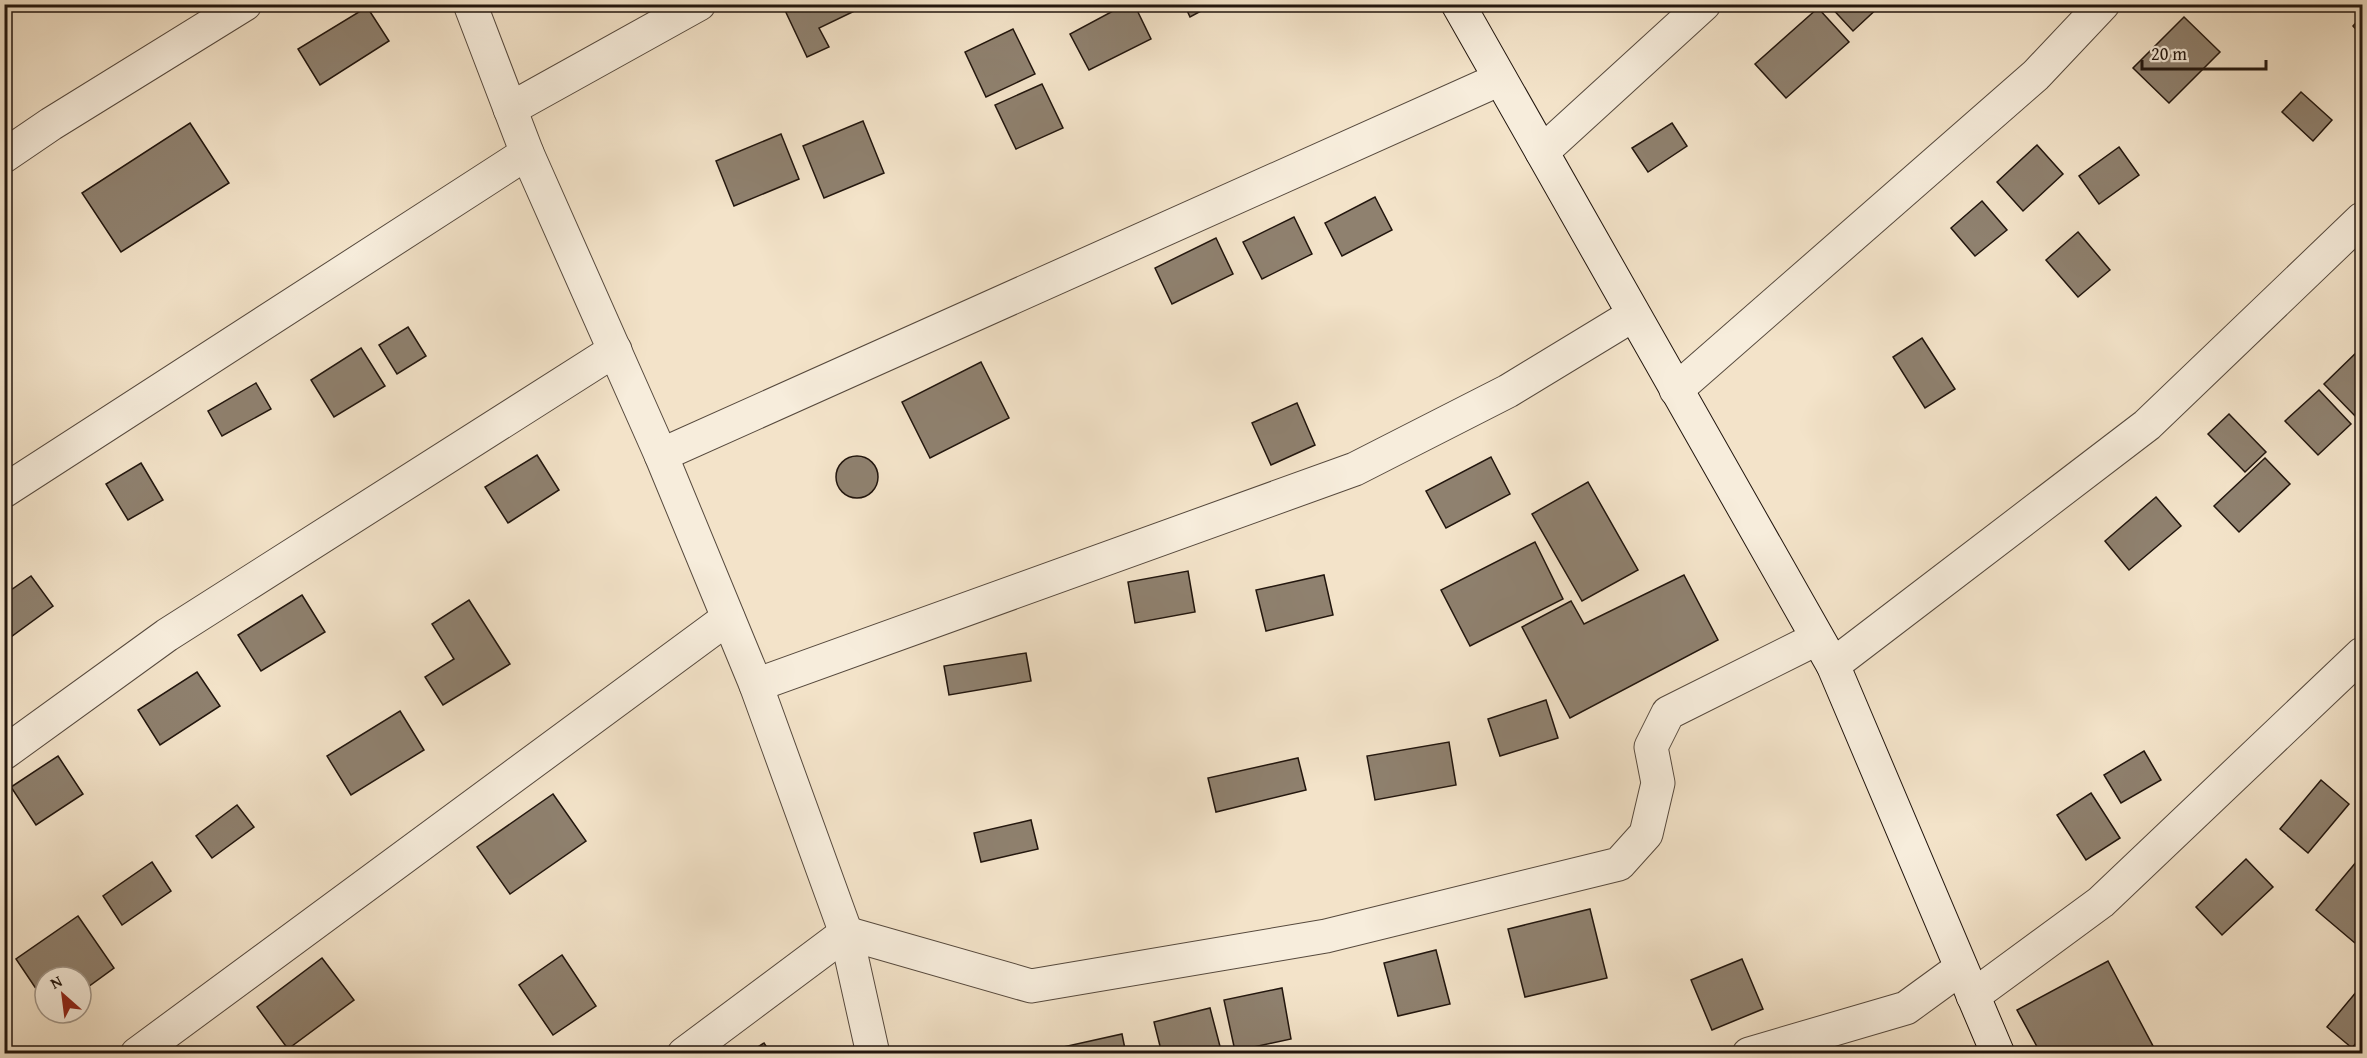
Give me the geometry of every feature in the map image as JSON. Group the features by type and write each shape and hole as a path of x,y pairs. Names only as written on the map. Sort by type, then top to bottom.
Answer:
{"street":[{"path":"4,156 51,124 245,4"},
{"path":"470,4 527,153 661,455 756,685 846,933 873,1053"},
{"path":"510,109 699,4"},
{"path":"1458,4 1825,652 1998,1053"},
{"path":"1542,152 1704,4"},
{"path":"1676,390 2036,75 2103,4"},
{"path":"661,455 1500,79"},
{"path":"4,491 527,153"},
{"path":"846,933 1031,986 1326,936 1619,864 1646,834 1658,783 1651,747 1668,714 1825,652 2147,425 2362,219"},
{"path":"756,685 1355,469 1508,391 1633,315"},
{"path":"4,753 167,635 615,350"},
{"path":"137,1053 728,618"},
{"path":"1749,1053 1906,1008 1967,982 2101,903 2362,654"},
{"path":"684,1053 846,933"}],"building":[{"path":"782,4 869,4 819,28 829,47 807,57"},
{"path":"1126,4 1134,4 1151,39 1089,70 1070,34"},
{"path":"1184,4 1214,4 1190,17"},
{"path":"1828,4 1882,4 1853,31"},
{"path":"367,7 389,41 320,85 298,49"},
{"path":"1818,8 1849,42 1786,98 1755,64"},
{"path":"2362,16 2362,36 2353,26"},
{"path":"2184,17 2220,52 2169,103 2133,68"},
{"path":"1013,29 1035,74 986,97 965,52"},
{"path":"1042,84 1063,128 1016,149 995,105"},
{"path":"2301,92 2332,120 2313,141 2282,112"},
{"path":"863,121 884,173 824,198 803,146"},
{"path":"190,123 229,183 121,252 82,193"},
{"path":"1672,123 1687,146 1648,172 1632,148"},
{"path":"781,134 799,179 734,206 716,161"},
{"path":"2037,145 2063,174 2023,211 1997,182"},
{"path":"2119,147 2139,175 2099,204 2079,176"},
{"path":"1375,197 1392,230 1342,256 1325,223"},
{"path":"1982,201 2007,230 1975,256 1951,228"},
{"path":"1294,217 1312,254 1262,279 1243,242"},
{"path":"2078,232 2110,270 2078,297 2046,260"},
{"path":"1216,238 1233,274 1172,304 1155,268"},
{"path":"408,327 426,356 397,374 379,345"},
{"path":"1922,338 1955,389 1925,408 1893,357"},
{"path":"361,348 385,386 334,417 311,380"},
{"path":"2361,348 2362,413 2357,418 2324,384"},
{"path":"981,362 1009,418 930,458 902,402"},
{"path":"256,383 271,409 222,436 208,411"},
{"path":"2319,390 2351,424 2318,455 2285,421"},
{"path":"1297,403 1315,445 1271,465 1252,423"},
{"path":"2229,414 2266,452 2245,472 2208,434"},
{"path":"537,455 559,490 508,523 485,487"},
{"path":"857,456 872,462 878,477 872,492 857,498 842,492 836,477 842,462"},
{"path":"1491,457 1510,494 1446,528 1426,491"},
{"path":"2265,458 2290,484 2239,532 2214,506"},
{"path":"141,463 163,500 128,520 106,484"},
{"path":"1588,482 1638,570 1582,601 1532,514"},
{"path":"2156,497 2181,526 2129,570 2105,541"},
{"path":"1535,542 1563,599 1470,646 1441,590"},
{"path":"1188,571 1195,612 1135,623 1128,582"},
{"path":"1324,575 1333,615 1266,631 1256,590"},
{"path":"1684,575 1718,640 1570,718 1522,627 1571,601 1584,624"},
{"path":"31,576 53,606 4,642 4,595"},
{"path":"302,595 325,632 261,671 238,635"},
{"path":"469,600 510,664 443,705 425,677 454,659 432,624"},
{"path":"1026,653 1031,681 949,695 944,666"},
{"path":"197,672 220,706 160,745 138,710"},
{"path":"1546,700 1558,738 1500,756 1488,719"},
{"path":"400,711 424,750 351,795 327,756"},
{"path":"1449,742 1456,785 1375,800 1367,756"},
{"path":"2144,751 2161,780 2121,803 2104,775"},
{"path":"58,756 83,794 36,825 11,787"},
{"path":"1298,758 1306,790 1216,812 1208,778"},
{"path":"2321,780 2349,804 2308,853 2280,829"},
{"path":"2091,793 2120,838 2086,860 2057,815"},
{"path":"553,794 586,841 510,894 477,847"},
{"path":"237,805 254,827 212,858 196,836"},
{"path":"1031,820 1038,849 981,862 974,833"},
{"path":"2362,855 2362,949 2316,910"},
{"path":"2246,859 2273,887 2222,935 2196,907"},
{"path":"152,862 171,891 122,925 103,896"},
{"path":"1590,909 1607,978 1525,997 1508,929"},
{"path":"78,916 114,968 93,983 93,965 33,965 33,984 16,959"},
{"path":"1436,950 1450,1004 1398,1016 1384,963"},
{"path":"562,955 596,1006 553,1035 519,985"},
{"path":"322,958 354,1000 288,1049 257,1007"},
{"path":"1742,959 1763,1009 1712,1030 1691,980"},
{"path":"2108,961 2153,1046 2138,1054 2041,1054 2017,1010"},
{"path":"2362,985 2362,1036 2352,1048 2327,1027"},
{"path":"1282,988 1291,1039 1235,1051 1224,1000"},
{"path":"1210,1008 1222,1054 1162,1054 1154,1022"},
{"path":"1122,1034 1126,1054 1065,1054 1063,1047"},
{"path":"764,1043 771,1054 747,1054"}]}
